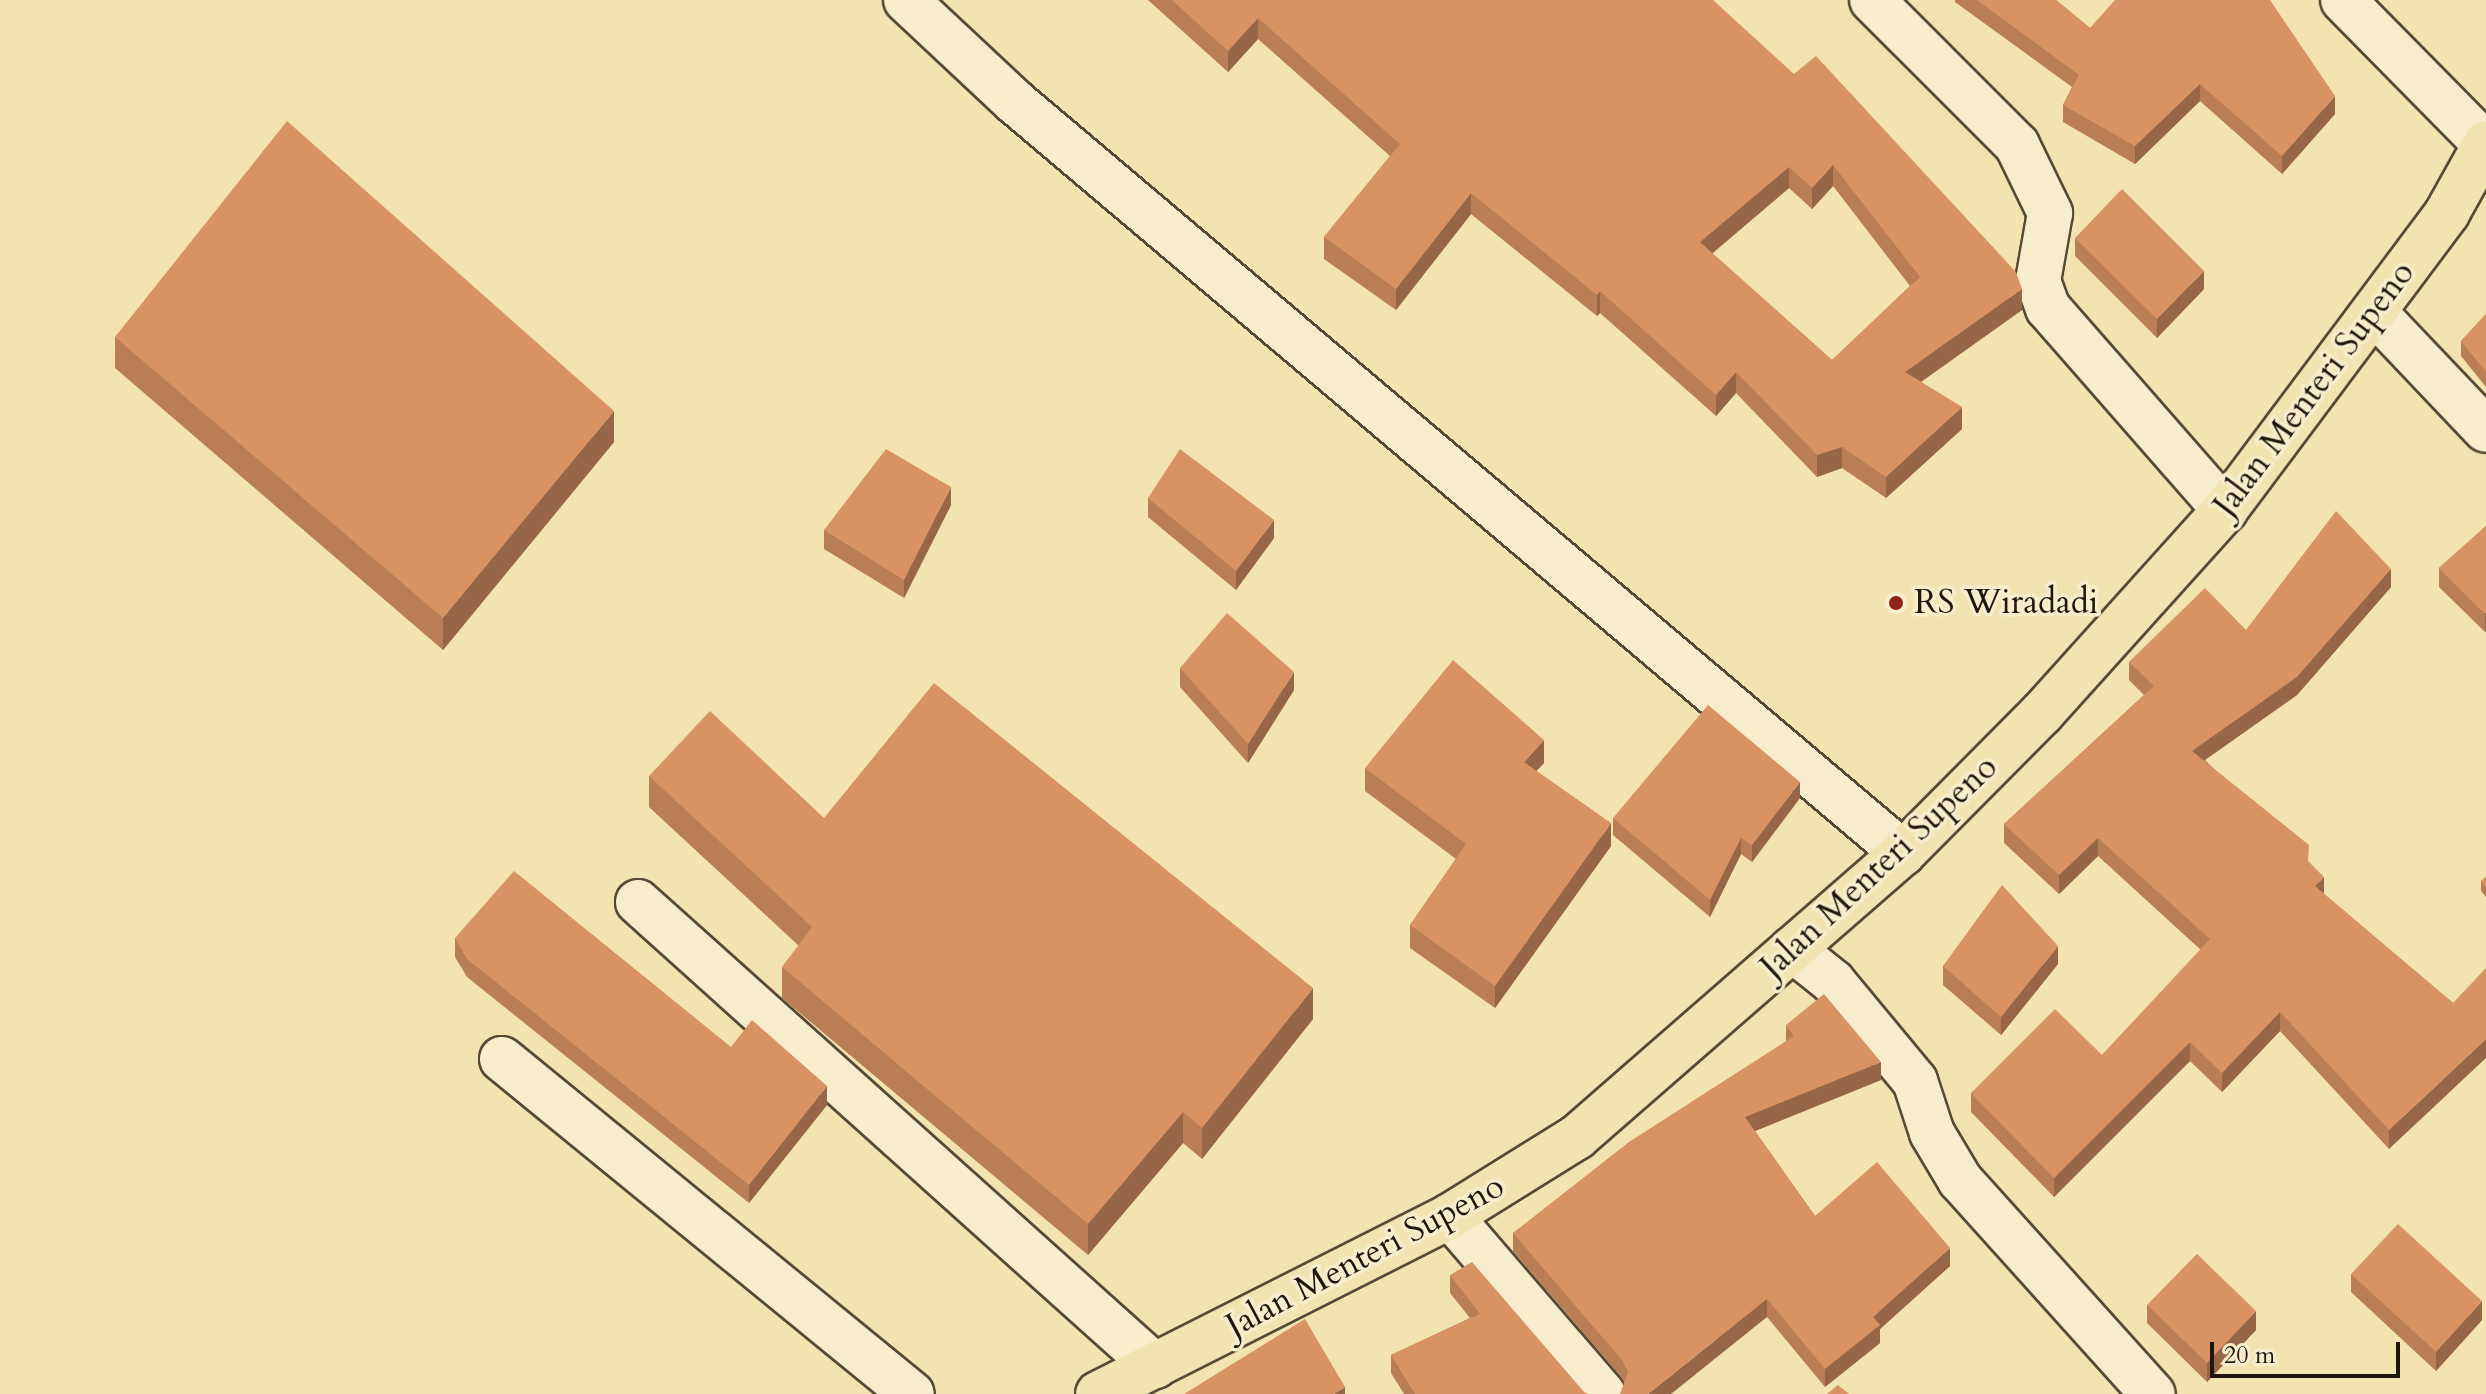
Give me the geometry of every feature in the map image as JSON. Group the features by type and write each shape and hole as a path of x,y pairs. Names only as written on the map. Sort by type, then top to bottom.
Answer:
{"main road":[{"name":"Jalan Menteri Supeno","path":"1098,1394 1450,1216 1577,1137 1903,853 2042,713 2225,510 2447,213 2486,144"}],"street":[{"path":"906,0 1015,102 1903,853"},
{"path":"1872,0 2017,145 2050,213 2038,281 2048,308 2225,510"},
{"path":"2343,0 2486,144"},
{"path":"2375,313 2486,430"},
{"path":"638,902 1155,1366"},
{"path":"1792,949 1833,982 1915,1081 1932,1133 1960,1180 2153,1394"},
{"path":"502,1059 912,1394"},
{"path":"1450,1216 1603,1394"}],"building":[{"path":"1172,0 1713,0 1794,74 1816,56 2016,272 2022,289 1905,372 1962,407 1886,477 1842,447 1817,455 1736,372 1716,395 1600,291 1597,295 1471,193 1396,289 1324,237 1400,144 1258,18 1228,51","holes":["1833,165 1920,277 1832,360 1700,242 1789,167 1812,188"]},
{"path":"1977,0 2056,0 2090,28 2115,0 2270,0 2335,96 2282,156 2200,84 2135,146 2063,105 2079,75"},
{"path":"287,121 614,411 443,618 115,337"},
{"path":"2122,189 2204,271 2157,319 2075,238"},
{"path":"2486,314 2486,372 2461,341"},
{"path":"886,449 951,487 904,580 824,530"},
{"path":"1180,449 1274,520 1236,571 1148,498"},
{"path":"2336,511 2391,569 2297,677 2192,751 2309,845 2308,861 2324,877 2315,886 2453,1003 2486,968 2486,1039 2389,1130 2280,1012 2222,1073 2190,1042 2054,1178 1971,1093 2055,1009 2102,1055 2210,939 2098,838 2059,875 2004,824 2154,686 2129,662 2205,588 2246,630"},
{"path":"2486,526 2486,612 2485,614 2439,568"},
{"path":"1227,613 1294,672 1248,744 1180,668"},
{"path":"1453,660 1544,740 1524,762 1611,823 1495,986 1410,925 1466,844 1365,768"},
{"path":"934,683 1313,988 1202,1128 1183,1112 1088,1224 782,967 812,927 649,776 710,711 824,818"},
{"path":"1708,705 1800,782 1752,845 1741,838 1710,900 1613,818"},
{"path":"514,871 731,1047 752,1020 827,1086 749,1185 467,959 455,938"},
{"path":"2002,885 2058,946 2001,1017 1943,966"},
{"path":"1824,994 1881,1062 1745,1117 1815,1216 1877,1162 1950,1248 1873,1317 1880,1325 1825,1369 1767,1299 1648,1394 1620,1394 1628,1372 1622,1360 1513,1233 1629,1142 1794,1036 1786,1025"},
{"path":"2398,1224 2482,1301 2436,1352 2351,1274"},
{"path":"2197,1254 2256,1311 2207,1363 2147,1305"},
{"path":"1472,1262 1588,1394 1415,1394 1391,1355 1480,1314 1450,1275"},
{"path":"1305,1319 1345,1387 1334,1394 1184,1394"},
{"path":"1838,1385 1849,1394 1827,1394"}],"place":[{"name":"RS Wiradadi","path":"1896,603"}]}
